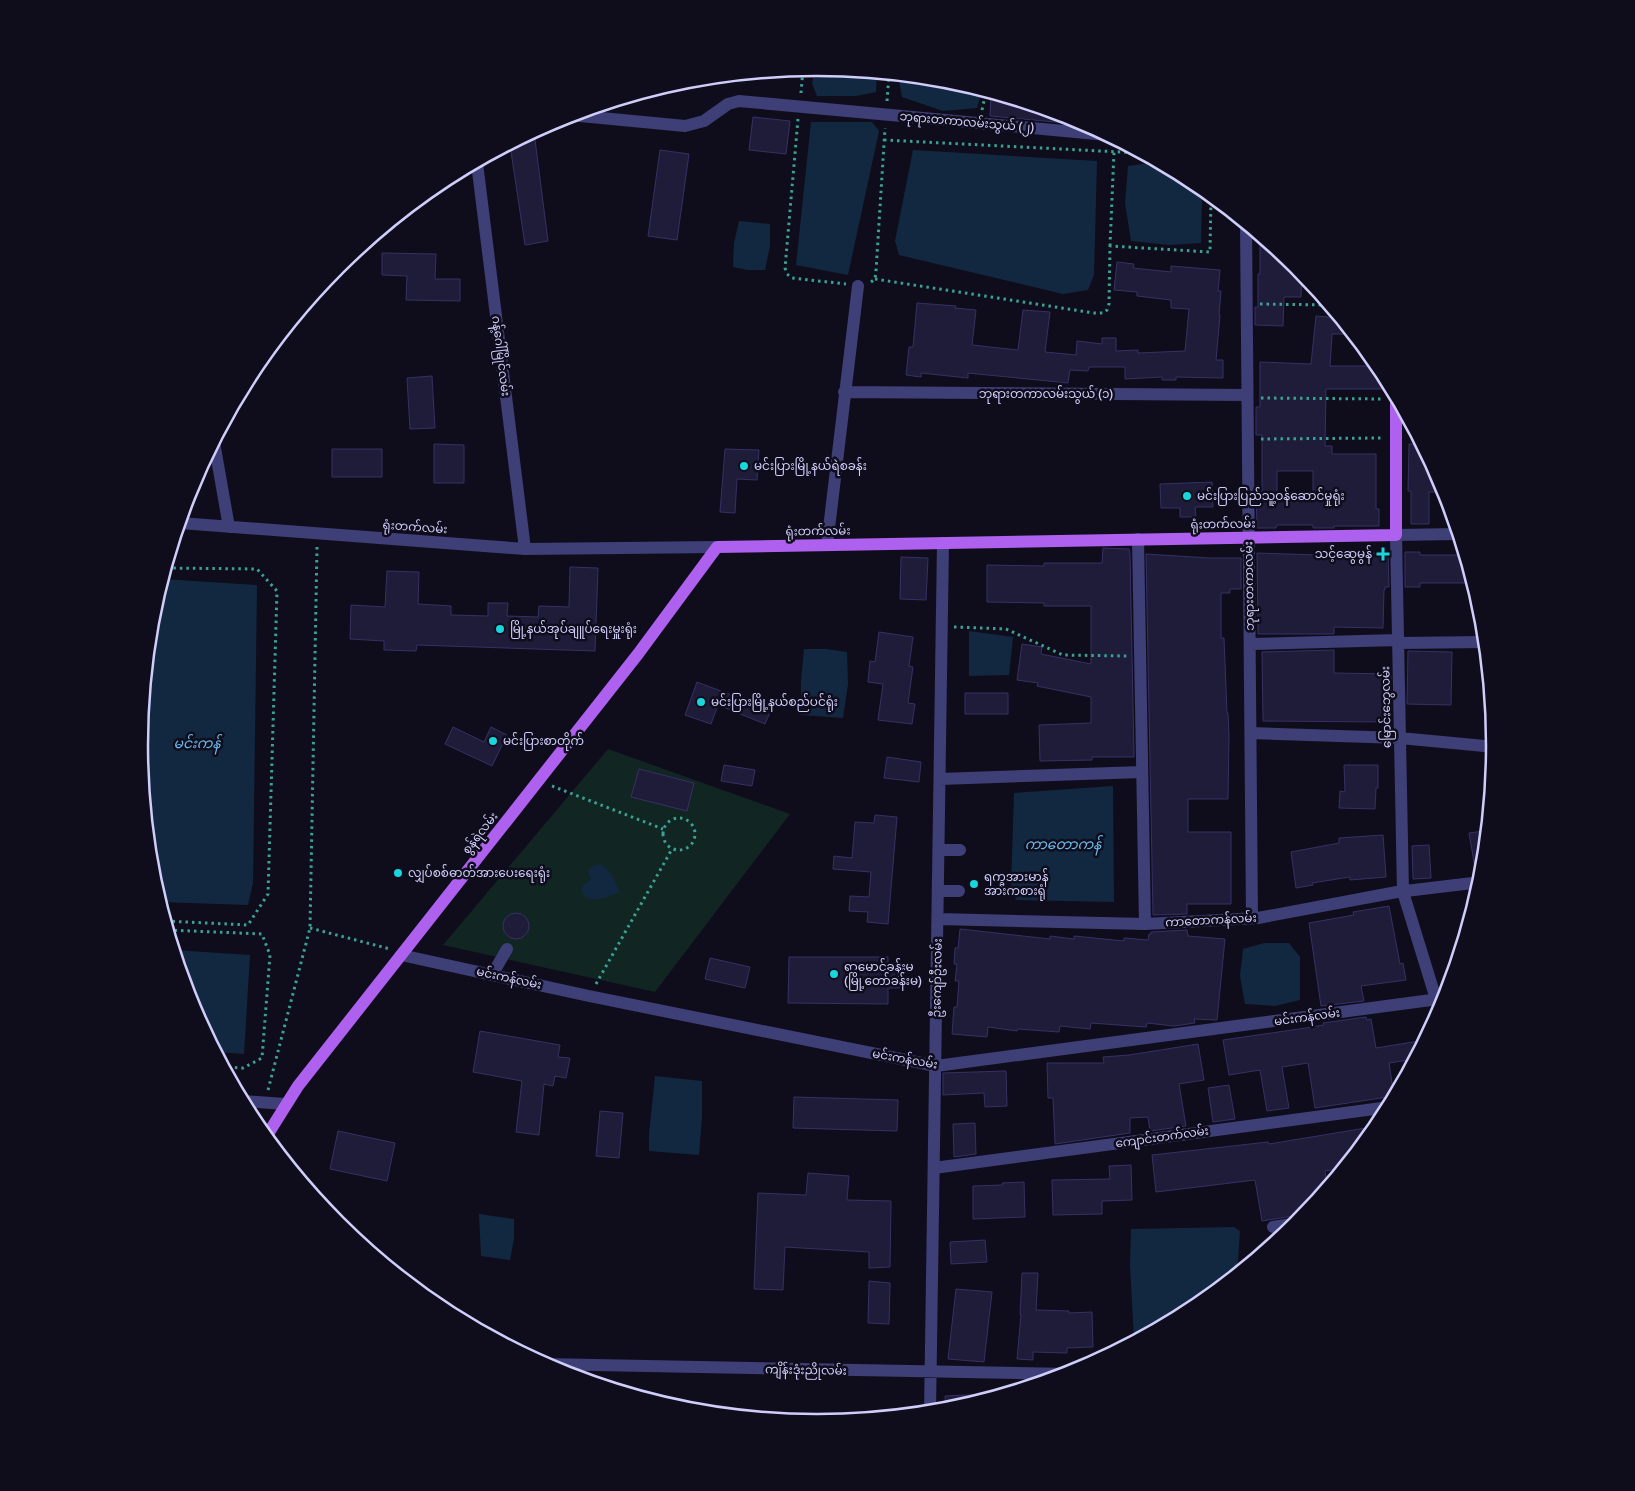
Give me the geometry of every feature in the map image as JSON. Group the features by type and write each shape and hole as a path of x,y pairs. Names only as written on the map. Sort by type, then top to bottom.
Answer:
{"main road":[{"name":"မြောင်းဘွေလမ်း","path":"1396,409 1396,535"},
{"name":"ရုံးတက်လမ်း","path":"717,546 1396,535"},
{"name":"စွန်ရဲလမ်း","path":"270,1130 298,1086 638,654 717,546"}],"street":[{"name":"ဘုရားတကာလမ်းသွယ် (၂)","path":"587,117 685,126 704,121 728,104 736,101 1088,133"},
{"name":"ဂန့်ဂေါ်မြိုင်လမ်း","path":"478,169 525,549"},
{"name":"ဘုရားတကာလမ်း","path":"1246,232 1252,918"},
{"path":"827,545 858,286"},
{"name":"ဘုရားတကာလမ်းသွယ် (၁)","path":"844,392 1247,396"},
{"path":"216,452 229,527"},
{"name":"ရုံးတက်လမ်း","path":"186,524 525,549 717,546"},
{"name":"ရုံးတက်လမ်း","path":"1396,535 1452,534"},
{"name":"မြောင်းဘွေလမ်း","path":"1396,535 1403,892 1438,995"},
{"path":"1138,539 1145,924"},
{"name":"ဦးကျော်ဦးလမ်း","path":"930,1405 943,543"},
{"path":"1250,644 1478,642"},
{"path":"1251,733 1400,738 1487,746"},
{"path":"940,779 1142,772"},
{"path":"939,850 960,850"},
{"name":"ကာတောကန်လမ်း","path":"938,919 1145,924 1252,918 1403,892 1472,883"},
{"path":"938,891 959,891"},
{"path":"492,975 507,949"},
{"name":"မင်းကန်လမ်း","path":"402,953 589,996 936,1066 1435,1004"},
{"path":"252,1102 285,1104"},
{"name":"ကျောင်းတက်လမ်း","path":"934,1168 1379,1108"},
{"path":"1273,1227 1284,1225"},
{"name":"ကျိန်းဒုံးညိုလမ်း","path":"562,1364 1048,1374"}],"path":[{"path":"802,77 785,268 787,274 792,278 858,286 864,286 875,279 1094,314 1102,313 1107,310 1109,304 1114,152"},
{"path":"875,279 889,81"},
{"path":"980,117 985,97"},
{"path":"884,140 1128,153"},
{"path":"1110,246 1210,252 1211,205"},
{"path":"1247,303 1322,305"},
{"path":"1247,396 1388,397"},
{"path":"1248,439 1396,438"},
{"path":"265,1103 310,928 318,534"},
{"path":"172,568 257,568 277,591 268,894 248,925 172,921"},
{"path":"942,627 1006,629 1063,654 1140,656"},
{"path":"538,781 663,829"},
{"path":"680,818 690,822 695,836 690,846 681,851 672,849 663,840 663,829 669,821 680,818"},
{"path":"589,996 672,849"},
{"path":"310,928 402,953"},
{"path":"174,930 262,934 270,955 262,1058 243,1068 231,1067"}],"green space":[{"path":"608,749 790,814 655,992 443,945"}],"water":[{"path":"813,76 877,79 876,92 856,96 817,96 812,83"},
{"path":"899,81 980,96 977,108 943,111 902,97"},
{"path":"811,122 872,122 879,131 848,275 796,265"},
{"path":"913,150 1097,161 1094,275 1088,290 1063,294 899,255 895,241"},
{"path":"1147,163 1202,198 1201,243 1169,245 1131,241 1125,203 1128,166"},
{"path":"739,221 770,224 770,246 765,270 748,270 733,267 734,243"},
{"name":"မင်းကန်","path":"169,579 257,585 253,883 248,905 167,902 154,833 148,746 154,658"},
{"path":"969,631 1013,637 1009,675 969,676"},
{"path":"804,649 826,649 847,652 848,684 843,718 801,715 801,681"},
{"name":"ကာတောကန်","path":"1113,786 1114,902 1016,900 1011,886 1014,793"},
{"path":"598,864 606,868 620,892 598,899 588,898 584,895 581,890 584,884 591,880 588,871 592,866"},
{"path":"1264,943 1289,943 1300,957 1300,1000 1275,1006 1245,1004 1240,976 1243,949"},
{"path":"181,950 250,955 244,1054 223,1052 199,1002"},
{"path":"655,1076 702,1081 699,1155 649,1151"},
{"path":"479,1214 514,1219 514,1239 510,1260 481,1256"},
{"path":"1234,1227 1240,1231 1238,1266 1189,1302 1134,1335 1130,1265 1131,1229"}],"building":[{"path":"991,99 1062,123 990,116"},
{"path":"753,117 790,121 786,154 749,150"},
{"path":"535,139 548,241 525,245 511,151"},
{"path":"660,150 689,154 677,240 648,236"},
{"path":"1260,243 1302,283 1301,297 1284,297 1283,326 1255,325 1255,307 1258,307 1258,274 1260,274"},
{"path":"382,253 436,254 435,279 460,279 460,301 406,300 407,276 382,275"},
{"path":"1117,262 1134,264 1133,268 1171,272 1171,266 1220,270 1218,291 1221,291 1220,315 1216,360 1223,360 1223,378 1176,377 1176,380 1162,380 1162,377 1125,379 1125,367 1089,367 1088,371 1070,370 1068,383 968,373 968,378 921,373 921,377 906,375 909,347 913,347 917,303 956,306 955,308 976,310 972,345 1018,350 1023,310 1050,312 1045,352 1076,355 1077,341 1102,344 1102,338 1116,338 1116,351 1138,350 1138,353 1185,351 1189,309 1171,308 1171,300 1137,296 1137,292 1114,290"},
{"path":"1316,316 1332,317 1345,334 1332,334 1330,366 1368,366 1383,389 1326,389 1325,446 1332,446 1332,454 1376,454 1376,509 1379,509 1379,526 1313,528 1313,525 1277,525 1276,528 1257,528 1256,492 1262,492 1262,435 1256,435 1256,407 1260,407 1260,362 1311,364","holes":["1277,471 1313,471 1313,497 1277,497"]},
{"path":"432,376 435,428 410,429 407,378"},
{"path":"434,444 464,445 464,483 434,483"},
{"path":"1409,444 1415,444 1437,492 1429,492 1429,524 1411,524 1411,491 1408,491"},
{"path":"332,449 382,449 382,477 332,477"},
{"path":"725,449 759,450 757,480 737,479 735,513 720,512"},
{"path":"1212,482 1213,507 1195,507 1196,517 1180,517 1180,508 1161,508 1160,484"},
{"path":"1103,548 1129,549 1130,554 1134,757 1092,757 1092,760 1040,761 1039,725 1091,723 1091,697 1037,686 1038,683 1017,680 1022,644 1042,647 1041,654 1091,664 1091,606 1044,606 1044,603 987,602 987,565 1044,566 1044,563 1102,563"},
{"path":"1405,552 1420,552 1420,555 1459,555 1467,583 1420,583 1420,587 1405,587"},
{"path":"1257,553 1348,556 1348,553 1388,553 1389,587 1385,587 1384,590 1383,628 1334,627 1334,634 1258,634"},
{"path":"1146,554 1241,558 1241,589 1230,589 1230,593 1221,593 1221,638 1224,638 1229,735 1228,799 1188,799 1188,832 1231,832 1231,904 1187,904 1187,914 1153,915"},
{"path":"901,557 928,558 926,600 900,599"},
{"path":"570,567 598,568 595,651 417,645 416,651 384,650 384,641 350,639 351,605 385,607 387,571 419,572 418,604 451,606 451,615 488,616 488,603 508,603 507,616 538,617 539,606 569,607"},
{"path":"879,632 913,637 909,666 913,667 908,703 915,704 912,724 878,720 883,684 868,682 870,661 875,662"},
{"path":"1334,650 1334,673 1391,674 1391,704 1386,704 1385,722 1263,721 1262,652"},
{"path":"1408,651 1452,652 1451,705 1407,704"},
{"path":"697,682 771,710 765,724 718,705 711,724 685,715"},
{"path":"965,693 1008,693 1008,714 965,714"},
{"path":"453,727 484,742 491,727 507,735 492,766 445,744"},
{"path":"887,757 921,762 919,782 884,778"},
{"path":"724,765 755,770 752,786 721,781"},
{"path":"1344,765 1378,765 1378,788 1376,788 1375,809 1339,808 1340,791 1345,792"},
{"path":"639,769 694,783 687,811 631,797"},
{"path":"875,815 897,817 888,924 867,922 868,912 849,911 850,896 869,897 871,872 833,869 834,856 852,858 855,822 874,823"},
{"path":"1481,831 1475,869 1469,833"},
{"path":"1383,835 1386,877 1350,880 1350,877 1312,883 1313,885 1296,888 1291,852 1339,843 1339,838"},
{"path":"1429,845 1431,878 1413,879 1412,846"},
{"path":"1389,906 1400,964 1403,963 1406,980 1361,986 1364,1001 1321,1006 1309,923 1354,915 1353,912"},
{"path":"516,913 525,917 529,926 525,935 516,939 507,935 503,926 507,917"},
{"path":"960,929 1050,939 1050,936 1074,939 1074,936 1124,941 1124,938 1148,940 1151,932 1187,930 1188,936 1225,939 1217,1020 1194,1019 1195,1023 1174,1026 1147,1023 1146,1027 1091,1023 1090,1029 1060,1026 1059,1032 1018,1029 1017,1031 988,1027 987,1037 952,1034 954,1007 957,1007 959,981 955,981 957,964 954,964 955,948 958,948"},
{"path":"789,957 888,957 888,971 900,971 900,988 888,988 888,1004 788,1003"},
{"path":"710,958 750,967 745,988 705,979"},
{"path":"1366,1017 1367,1020 1371,1019 1376,1048 1418,1041 1408,1060 1389,1063 1393,1087 1386,1097 1315,1108 1308,1063 1282,1067 1289,1108 1267,1111 1260,1070 1229,1075 1223,1040 1324,1025 1323,1023"},
{"path":"480,1031 560,1045 558,1057 570,1058 566,1078 555,1076 553,1086 544,1084 539,1135 516,1132 522,1081 473,1072"},
{"path":"1198,1044 1204,1080 1179,1084 1186,1126 1150,1131 1148,1117 1130,1118 1130,1133 1055,1144 1053,1098 1048,1098 1047,1063 1104,1063 1103,1057 1129,1055"},
{"path":"1006,1071 1007,1106 985,1107 984,1093 943,1095 943,1073"},
{"path":"1229,1085 1235,1119 1213,1122 1208,1088"},
{"path":"794,1097 898,1100 897,1131 793,1128"},
{"path":"600,1111 623,1113 619,1158 596,1156"},
{"path":"975,1123 976,1154 954,1157 953,1124"},
{"path":"1366,1128 1335,1169 1325,1171 1326,1181 1294,1216 1262,1221 1255,1180 1156,1192 1152,1155 1268,1142 1269,1144"},
{"path":"338,1131 395,1143 387,1181 330,1169"},
{"path":"1131,1165 1132,1200 1102,1201 1102,1214 1053,1215 1052,1180 1110,1179 1109,1166"},
{"path":"808,1173 849,1176 847,1200 891,1201 890,1267 869,1268 869,1252 785,1247 783,1290 754,1289 758,1193 806,1195"},
{"path":"1024,1182 1025,1217 973,1219 973,1186"},
{"path":"985,1240 987,1262 951,1264 950,1242"},
{"path":"1022,1273 1038,1273 1036,1310 1069,1311 1069,1313 1092,1312 1093,1347 1067,1348 1067,1353 1033,1352 1033,1360 1017,1359"},
{"path":"869,1281 890,1283 889,1324 868,1323"},
{"path":"956,1289 992,1292 984,1362 948,1359"},
{"path":"981,1394 945,1402 945,1396"}],"place":[{"name":"မင်းပြားမြို့နယ်ရဲစခန်း","path":"744,466"},
{"name":"မင်းပြားပြည်သူ့ဝန်ဆောင်မှုရုံး","path":"1187,496"},
{"name":"သင့်ဆွေမွန်","path":"1383,554"},
{"name":"မြို့နယ်အုပ်ချူပ်ရေးမှူးရုံး","path":"500,629"},
{"name":"မင်းပြားမြို့နယ်စည်ပင်ရုံး","path":"701,702"},
{"name":"မင်းပြားစာတိုက်","path":"493,741"},
{"name":"လျှပ်စစ်ဓာတ်အားပေးရေးရုံး","path":"398,873"},
{"name":"ရက္ခအားမာန် အားကစားရုံ","path":"974,884"},
{"name":"ရာမောင်ခန်းမ (မြို့တော်ခန်းမ)","path":"834,974"}]}
